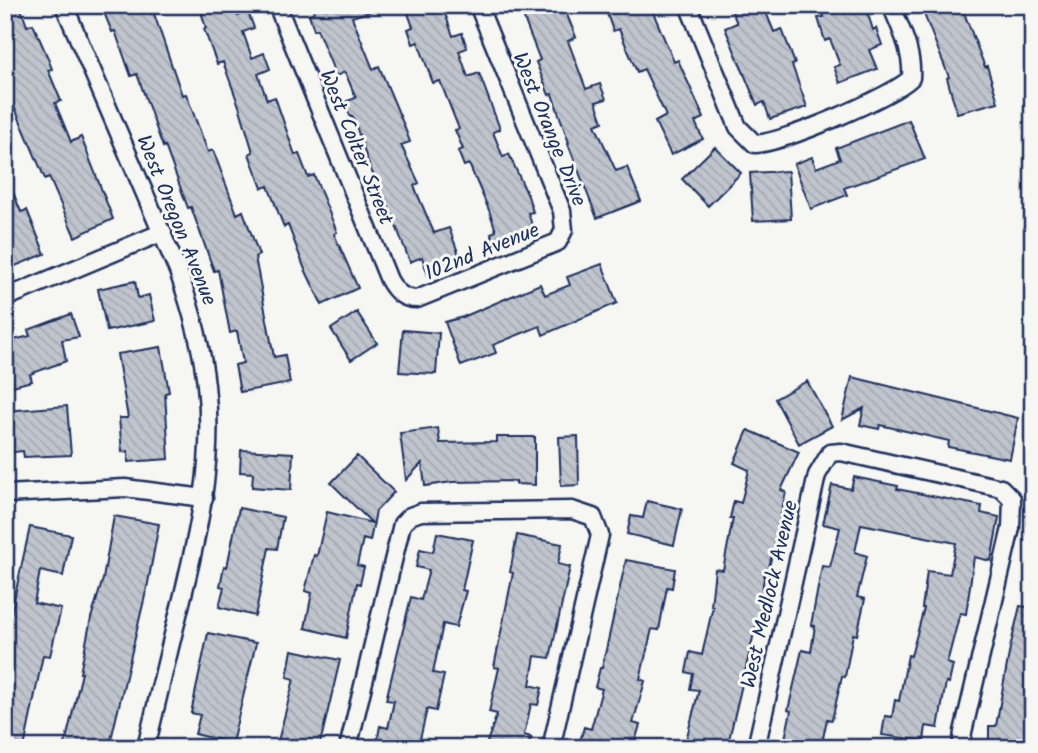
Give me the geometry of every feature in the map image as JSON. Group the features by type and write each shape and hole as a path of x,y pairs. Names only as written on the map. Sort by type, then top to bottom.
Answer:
{"street":[{"name":"West Oregon Avenue","path":"64,5 163,232 191,310 206,386 209,423 204,498 146,748"},
{"name":"West Colter Street","path":"276,5 389,280 395,291 407,299"},
{"name":"West Orange Drive","path":"478,5 562,211 564,230"},
{"path":"688,5 738,127 755,144 778,140 891,93 911,78 909,49 891,5"},
{"name":"102nd Avenue","path":"407,299 427,297 558,242 564,230"},
{"path":"5,298 163,232"},
{"name":"West Medlock Avenue","path":"756,748 817,475 830,453 853,454 1000,488 1012,499 1011,528 961,748"},
{"path":"5,494 125,488 204,498"},
{"path":"348,748 402,524 410,516 421,512 572,510 593,517 600,535 551,748"}],"building":[{"path":"101,5 151,5 182,95 186,94 208,152 213,150 237,214 243,211 259,255 255,257 274,357 285,355 290,383 240,392 235,365 243,363 237,331 230,333 218,270 214,271 191,207 188,208 165,146 163,147 137,74 131,76 115,31 112,32"},
{"path":"199,5 235,5 238,16 248,12 254,28 243,32 252,58 264,53 270,69 258,74 267,100 275,97 295,155 299,154 308,177 314,175 337,232 334,234 358,288 322,305 288,225 284,227 268,186 262,188 249,154 253,152 240,109 223,62 217,64 204,29 206,28"},
{"path":"312,5 380,5 380,8 352,17 373,69 379,66 403,123 410,142 401,145 419,183 414,186 434,233 449,228 462,263 428,275 422,257 410,262 386,200 370,168 353,117 351,118 344,102 356,98 345,72 336,76 317,29 314,30 309,14 314,12"},
{"path":"405,5 442,5 453,36 462,33 467,48 459,51 468,77 479,73 500,129 493,132 503,157 509,154 528,196 533,212 528,213 535,234 495,247 491,233 496,231 489,210 469,164 464,166 458,151 463,149 455,130 459,129 440,81 433,83 418,42 413,44 408,29 413,27"},
{"path":"536,5 563,5 576,37 568,41 586,89 600,84 606,99 596,102 603,122 595,125 616,171 627,167 641,201 597,218 552,94 549,95 536,62 540,60 521,11"},
{"path":"604,5 650,5 674,62 678,60 704,118 695,122 703,139 671,155 655,122 666,116 644,69 637,72 619,29 613,31"},
{"path":"729,5 763,5 774,32 782,29 807,107 770,119 764,102 757,105 725,28 737,23"},
{"path":"820,5 865,5 873,30 876,28 882,45 869,50 877,69 840,83 834,67 840,65 830,39 825,41 818,18 824,17"},
{"path":"927,5 961,5 985,67 987,66 998,102 957,113 947,78 949,77 924,14 930,11"},
{"path":"20,6 27,26 33,24 52,69 48,70 61,101 55,103 71,142 81,137 113,219 75,237 49,177 45,179 5,85 5,12"},
{"path":"909,120 925,159 844,188 847,195 811,209 794,164 812,157 816,168 840,159 836,148"},
{"path":"715,147 741,173 708,206 682,179"},
{"path":"788,171 791,219 753,221 750,173"},
{"path":"6,175 21,212 27,210 45,254 5,270"},
{"path":"602,264 617,303 543,335 540,326 493,345 496,353 461,366 445,322 540,284 545,295 570,285 567,277"},
{"path":"135,281 138,298 149,295 155,321 107,331 98,289"},
{"path":"357,312 377,343 351,360 331,329"},
{"path":"71,314 79,337 62,340 66,361 30,374 32,381 5,388 5,342 30,336 28,330"},
{"path":"403,330 439,333 436,374 399,372"},
{"path":"161,347 169,392 165,393 169,459 128,462 128,451 122,452 119,418 128,418 117,354"},
{"path":"852,377 1018,418 1010,459 948,447 949,441 880,425 879,429 860,425 864,408 842,420"},
{"path":"807,381 832,426 799,444 775,399"},
{"path":"67,406 71,455 24,457 23,451 5,453 5,411"},
{"path":"438,428 440,443 497,442 497,437 535,437 535,485 516,484 516,481 452,482 425,486 422,463 406,480 400,433"},
{"path":"748,430 799,452 781,490 786,492 768,572 765,571 759,612 727,748 684,748 699,690 690,689 693,674 686,672 690,652 702,655 713,606 715,569 723,570 734,501 741,503 749,470 734,463"},
{"path":"578,436 579,485 561,486 559,437"},
{"path":"241,450 293,453 291,490 252,487 253,473 240,472"},
{"path":"357,456 394,492 376,511 370,541 363,539 357,565 364,567 360,584 357,583 346,638 305,628 312,593 305,591 314,555 317,556 327,512 372,523 331,483"},
{"path":"854,477 898,486 897,489 982,506 981,513 999,517 991,561 974,557 966,614 960,613 947,663 953,665 949,683 946,682 938,728 926,726 924,741 882,735 885,716 892,717 895,700 899,701 908,655 911,656 924,608 927,571 950,574 956,543 861,524 855,552 867,556 857,597 865,599 857,635 853,634 845,677 842,676 832,720 827,719 821,748 783,748 791,711 788,710 802,650 811,652 815,626 811,625 822,566 830,567 840,528 823,524 832,485 851,489"},
{"path":"647,501 682,509 674,545 627,534 631,516 643,518"},
{"path":"239,508 283,517 277,549 269,548 255,616 219,607 224,587 220,586 224,566 227,567"},
{"path":"114,516 159,524 148,583 109,748 64,748 82,673 91,618 103,579"},
{"path":"30,527 71,535 63,576 40,571 34,603 61,609 50,656 43,655 24,748 5,748 5,640"},
{"path":"437,533 473,540 462,590 466,591 456,627 443,624 433,673 444,675 436,711 427,709 418,748 403,748 377,742 380,726 388,728 394,701 386,700 411,597 421,600 429,570 416,567 420,549 433,552"},
{"path":"517,535 562,544 558,564 570,567 550,658 535,656 530,685 542,688 538,705 531,704 524,735 531,737 528,748 485,748 497,714 489,712 499,668 494,667 513,573 510,572"},
{"path":"626,560 675,569 672,588 667,587 659,630 652,629 640,679 645,681 633,723 640,725 633,748 588,748 579,745 584,727 591,729 602,689 595,687 602,668"},
{"path":"1020,606 1033,608 1032,748 989,748 989,726 996,726"},
{"path":"208,633 256,643 232,743 195,734 200,715 191,713"},
{"path":"292,650 340,660 319,748 286,748 277,745 294,679 287,677"}]}
